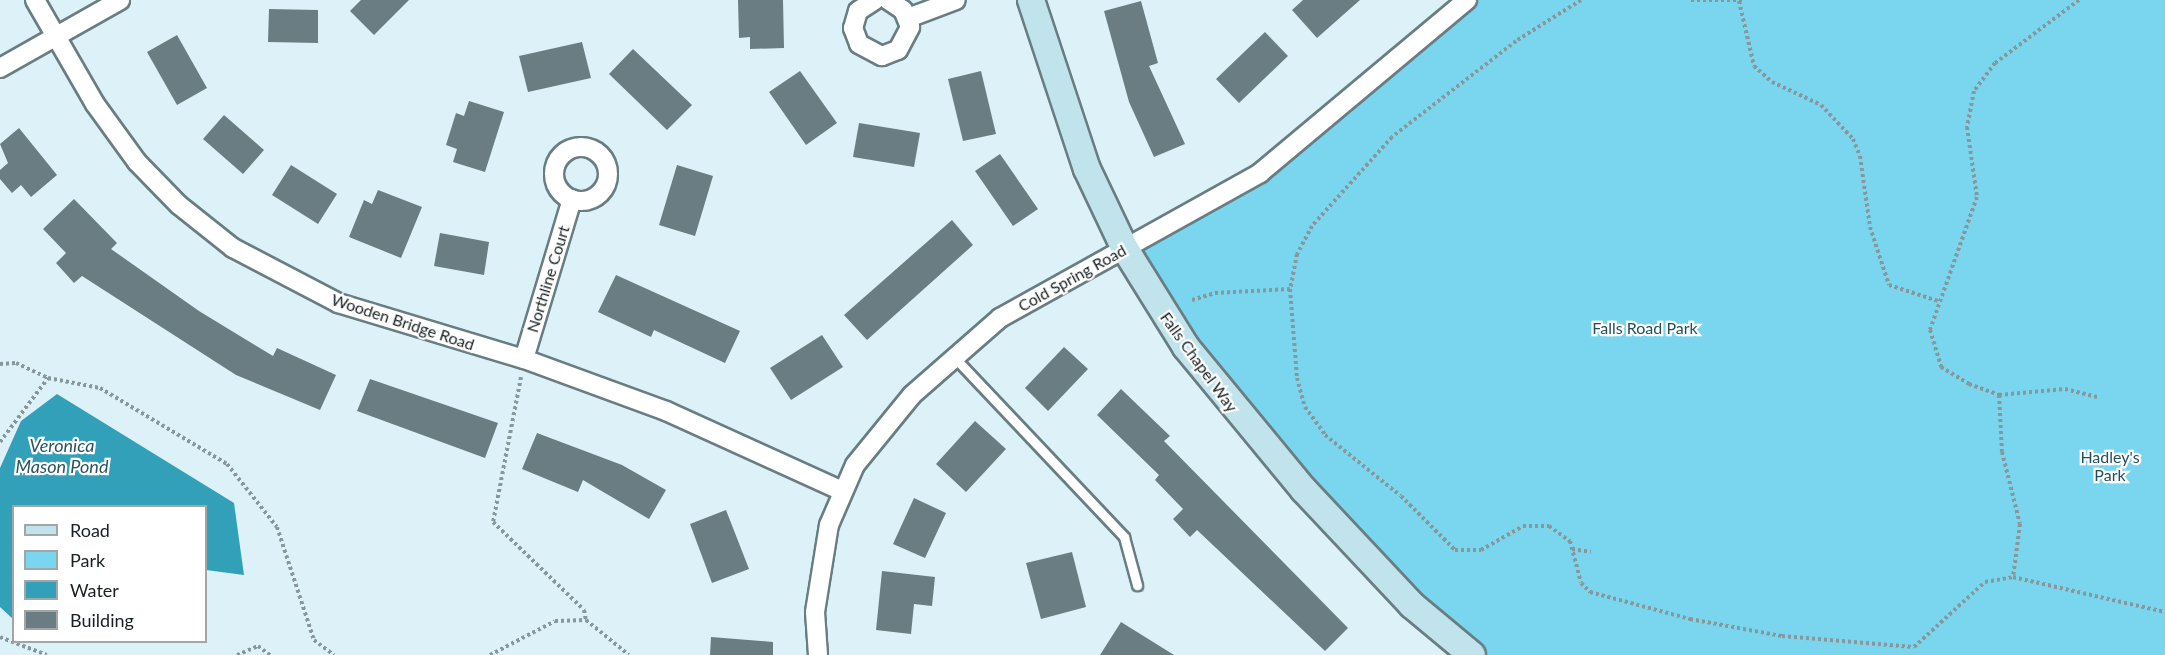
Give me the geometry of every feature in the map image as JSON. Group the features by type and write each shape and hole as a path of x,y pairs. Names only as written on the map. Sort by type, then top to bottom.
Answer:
{"street":[{"name":"Wooden Bridge Road","path":"35,0 137,162 179,206 233,248 338,303 524,359 666,411 842,491"},
{"path":"0,68 120,0"},
{"path":"875,0 854,19 854,37 865,51 882,56 898,50 908,36 908,18 888,0"},
{"path":"908,18 956,0"},
{"name":"Falls Chapel Way","path":"1031,0 1067,121 1125,249 1186,347 1241,419 1412,605 1472,655"},
{"name":"Cold Spring Road","path":"818,655 820,561 842,491 893,416 1000,318 1260,173 1467,0"},
{"name":"Northline Court","path":"524,359 572,199"}],"lane":[{"path":"954,358 1124,537 1137,585"}],"path":[{"path":"1581,0 1516,41 1367,160 1312,226 1297,254 1290,289 1297,378 1305,407 1325,435 1415,509 1455,550 1481,550 1523,526 1563,531 1572,549 1581,584 1604,598 1782,636 1898,648 1928,639 1985,582 2013,577 2165,612"},
{"path":"1691,0 1741,1 1754,66 1772,82 1821,105 1852,139 1860,156 1870,227 1889,285 1938,301"},
{"path":"2079,0 1995,63 1974,91 1967,127 1977,197 1938,301 1930,330 1941,367 1999,395 2065,389 2097,397"},
{"path":"1192,300 1215,292 1290,289"},
{"path":"524,359 493,522 584,610 586,620 629,655"},
{"path":"0,364 16,363 48,378 100,388 227,464 277,527 314,640 334,655"},
{"path":"0,441 48,378"},
{"path":"1999,395 2002,452 2020,524 2013,577"},
{"path":"1572,549 1591,552"},
{"path":"490,655 555,621 586,620"},
{"path":"16,643 47,655"},
{"path":"237,655 258,646 270,655"}],"green space":[{"name":"Falls Road Park","path":"1467,0 2165,0 2165,655 1472,655 1304,490 1125,249 1260,173"}],"water":[{"name":"Veronica Mason Pond","path":"57,394 234,503 244,575 207,570 207,505 12,505 12,618 0,607 0,468 21,421"}],"building":[{"path":"361,0 409,0 374,35 350,11"},
{"path":"738,0 783,0 784,48 750,49 750,37 739,38"},
{"path":"1303,0 1360,0 1317,38 1292,10"},
{"path":"1141,1 1158,63 1149,66 1185,144 1154,157 1129,102 1104,11"},
{"path":"269,9 318,10 318,43 268,42"},
{"path":"1265,32 1288,56 1239,103 1216,79"},
{"path":"177,35 207,88 177,105 147,52"},
{"path":"582,42 591,78 528,92 519,56"},
{"path":"633,49 692,105 667,130 609,74"},
{"path":"800,71 837,123 806,145 769,92"},
{"path":"981,71 996,134 963,141 948,79"},
{"path":"469,101 504,112 485,172 453,162 457,149 446,145 456,113 464,116"},
{"path":"224,115 264,150 243,174 203,139"},
{"path":"859,123 920,133 914,167 853,157"},
{"path":"19,128 57,175 31,197 21,185 12,193 0,179 0,170 8,163 0,144"},
{"path":"1000,154 1038,209 1013,226 975,171"},
{"path":"291,165 337,194 318,224 272,195"},
{"path":"677,165 713,176 695,236 659,225"},
{"path":"378,190 422,207 401,258 349,237 364,200 372,204"},
{"path":"74,199 117,243 111,249 199,311 273,356 277,348 336,375 320,410 236,375 82,276 74,283 56,263 66,253 43,229"},
{"path":"952,220 973,245 867,340 844,315"},
{"path":"440,233 489,242 484,275 434,266"},
{"path":"616,275 740,331 725,363 654,330 651,337 598,312"},
{"path":"822,335 843,367 791,400 770,368"},
{"path":"1064,347 1088,369 1048,411 1025,388"},
{"path":"370,379 498,423 485,458 357,411"},
{"path":"1121,389 1170,436 1164,441 1348,628 1325,651 1197,530 1190,537 1173,519 1183,509 1155,480 1159,475 1097,415"},
{"path":"975,421 1006,449 966,492 936,464"},
{"path":"537,433 622,465 666,490 649,519 583,480 578,492 522,469"},
{"path":"914,498 946,513 925,558 893,544"},
{"path":"726,510 749,569 712,583 690,524"},
{"path":"1072,552 1086,607 1041,619 1026,563"},
{"path":"882,571 935,577 932,606 914,604 911,634 876,630"},
{"path":"1121,622 1174,655 1100,655"},
{"path":"711,637 773,642 773,655 710,655"}],"park label":[{"name":"Hadley's Park","path":"2110,466"}]}
